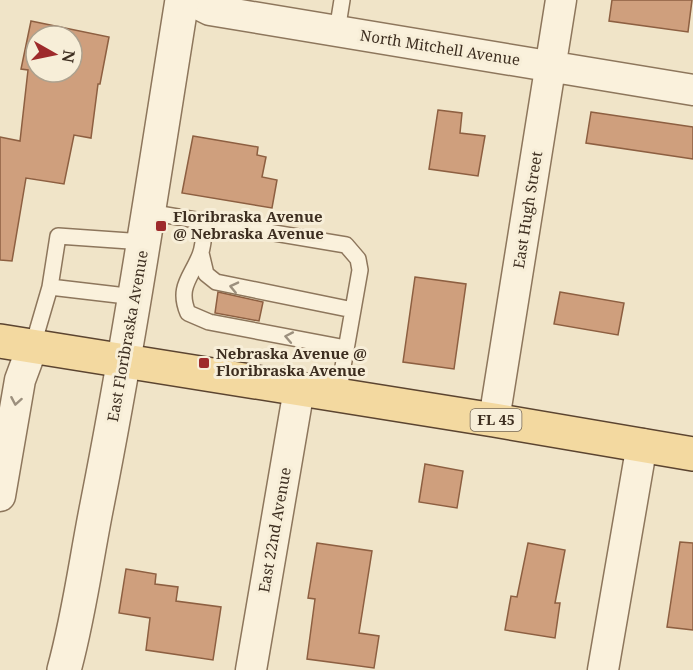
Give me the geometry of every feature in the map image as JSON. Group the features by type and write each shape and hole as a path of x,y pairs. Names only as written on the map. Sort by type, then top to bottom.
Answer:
{"main road":[{"name":"FL 45","path":"0,341 693,454"}],"street":[{"name":"East Floribraska Avenue","path":"64,670 73,638 125,362 182,0"},
{"name":"North Mitchell Avenue","path":"190,0 210,10 693,90"},
{"name":"East Hugh Street","path":"494,420 561,0"},
{"path":"0,496 20,380 33,345"},
{"name":"East 22nd Avenue","path":"251,670 299,389"},
{"path":"603,670 642,444"}],"lane":[{"path":"337,31 342,0"},
{"path":"205,222 201,253 185,284 183,301 188,313 209,321 346,348"},
{"path":"33,345 50,287 58,236 205,222 346,245 358,259 360,270 338,395"},
{"path":"201,253 206,274 216,282 353,310"},
{"path":"50,287 135,297"}],"building":[{"path":"612,0 692,0 688,32 609,21"},
{"path":"31,21 46,24 30,24"},
{"path":"84,32 109,37 100,84 98,84 91,138 74,135 64,184 26,178 12,261 0,260 0,137 20,141 26,84 84,84"},
{"path":"438,110 462,113 460,133 485,136 478,176 429,169"},
{"path":"591,112 693,127 693,159 586,143"},
{"path":"193,136 258,147 257,155 266,157 262,177 277,180 272,208 182,193"},
{"path":"415,277 466,284 454,369 403,362"},
{"path":"218,292 263,302 259,321 215,313"},
{"path":"560,292 624,303 618,335 554,324"},
{"path":"425,464 463,471 457,508 419,502"},
{"path":"680,542 693,543 693,630 667,627"},
{"path":"317,543 372,551 359,633 379,636 374,668 307,659 315,599 308,598"},
{"path":"528,543 565,550 555,603 560,603 555,638 505,630 511,596 517,597"},
{"path":"126,569 156,574 155,584 178,587 176,601 221,607 213,660 146,650 150,618 119,613"}],"place":[{"name":"Floribraska Avenue @ Nebraska Avenue","path":"161,226"},
{"name":"Nebraska Avenue @ Floribraska Avenue","path":"204,363"}]}
